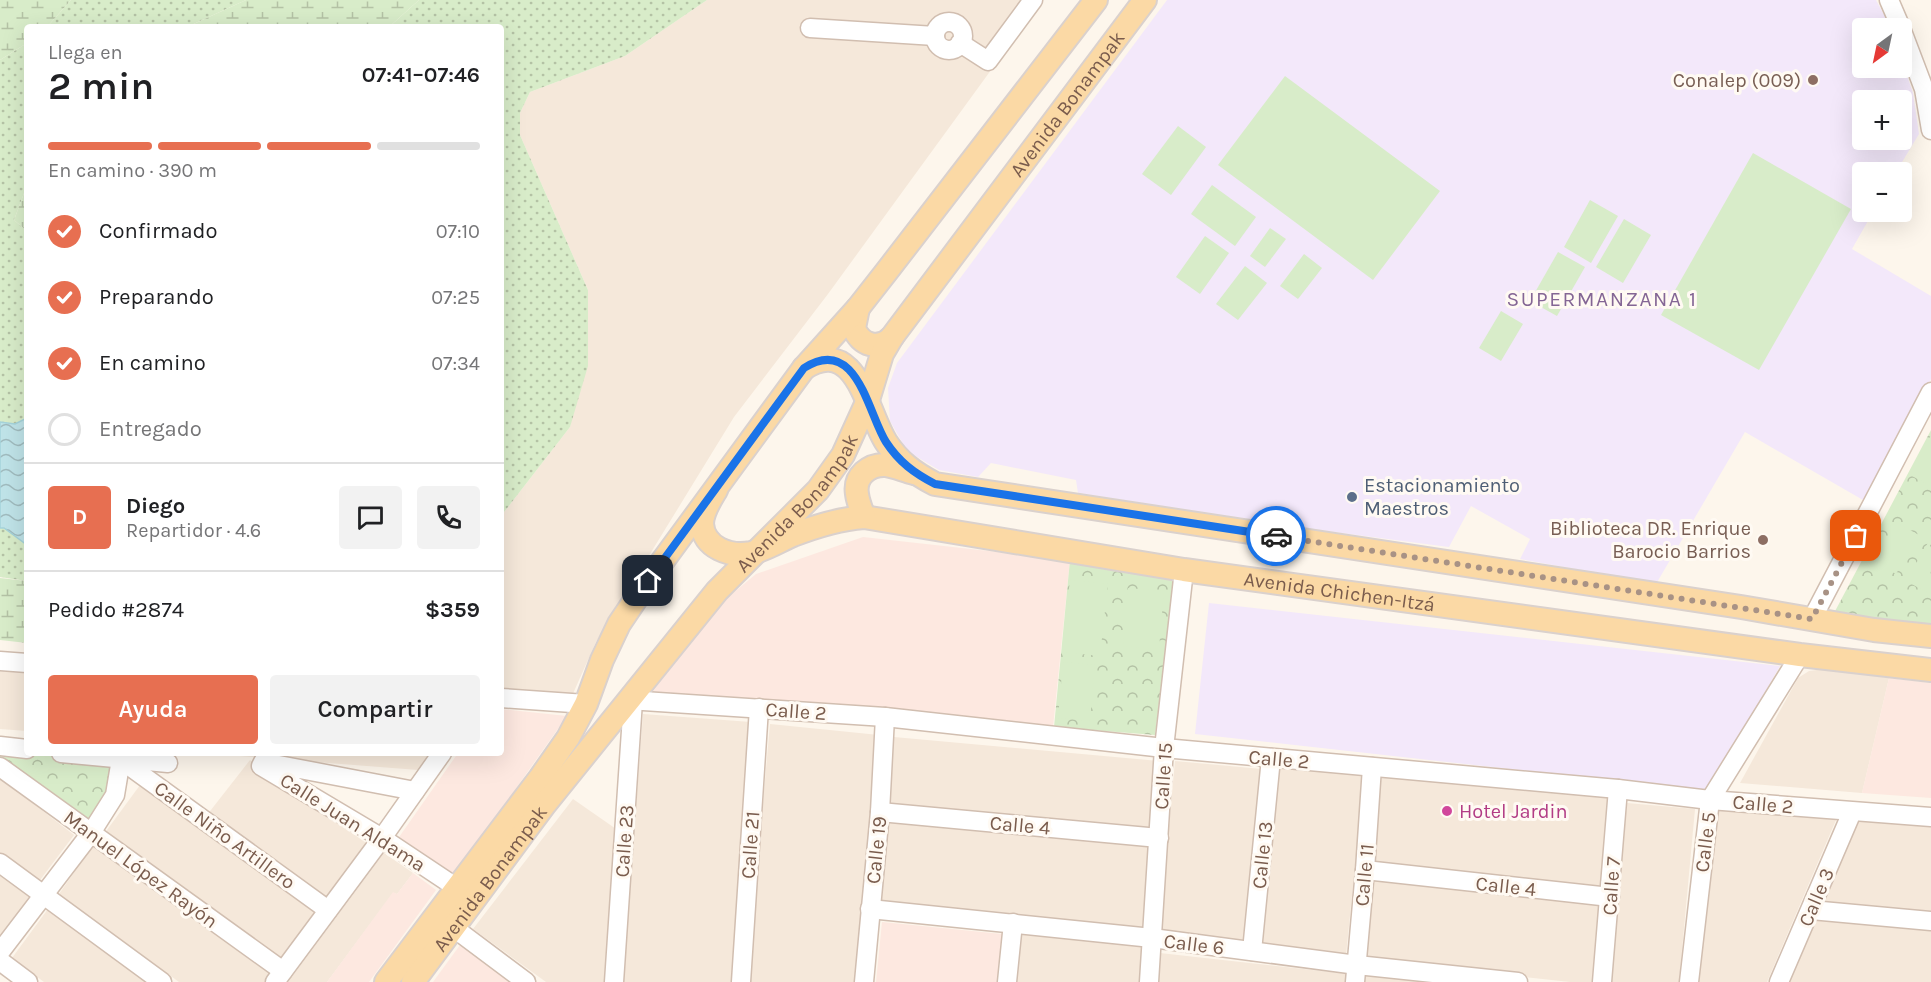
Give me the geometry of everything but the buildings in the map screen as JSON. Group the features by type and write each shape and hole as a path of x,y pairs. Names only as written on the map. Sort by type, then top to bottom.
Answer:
{"main road":[{"name":"Avenida Bonampak","path":"386,982 557,755 586,704 602,660 619,624 680,535 716,490 804,368 858,308 1096,0"},
{"name":"Avenida Bonampak","path":"413,982 546,804 717,591 818,490 843,455 868,400 882,354 892,338 1145,0"},
{"path":"858,308 854,328 863,341 879,345 892,338"},
{"path":"804,368 819,361 835,362 842,364 854,375 868,400 885,441 900,460 916,474"},
{"path":"864,517 856,492 857,486 863,473 872,466 887,465 916,474 935,484 1756,609 1874,630 1931,636"},
{"path":"716,490 703,517 702,523 706,537 723,551 735,554 756,552"},
{"name":"Avenida Chichen-Itzá","path":"756,552 804,531 842,519 864,517 1184,570 1800,655 1931,670"},
{"path":"1746,646 1742,636 1742,625 1756,609"},
{"path":"1861,662 1871,656 1875,649 1874,630"}],"street":[{"path":"810,28 935,36 938,44 945,49 954,49 960,43 988,61 1033,0"},
{"path":"1889,0 1896,18"},
{"path":"1912,56 1927,91 1931,130"},
{"path":"1812,619 1931,392"},
{"name":"Calle 15","path":"1149,982 1164,748 1184,570"},
{"name":"Calle 5","path":"1689,982 1710,800 1800,655"},
{"path":"0,661 24,663"},
{"path":"504,698 586,704"},
{"name":"Calle 2","path":"630,700 885,717 1164,748 1618,789 1710,800 1931,817"},
{"name":"Calle 23","path":"614,982 630,700"},
{"name":"Calle 21","path":"741,982 759,708"},
{"name":"Calle 19","path":"864,982 880,812 885,717"},
{"path":"0,746 24,749"},
{"path":"0,952 91,833 115,795 122,756 168,763"},
{"name":"Calle Niño Artillero","path":"122,756 328,910"},
{"path":"279,977 440,756"},
{"name":"Calle 13","path":"1252,951 1271,758"},
{"name":"Calle Juan Aldama","path":"415,791 262,762 261,766 382,838 457,888"},
{"name":"Manuel López Rayón","path":"0,767 91,833 279,977"},
{"name":"Calle 11","path":"1356,973 1372,767"},
{"name":"Calle 7","path":"1602,982 1618,789"},
{"name":"Calle 4","path":"880,812 1159,838"},
{"name":"Calle 3","path":"1779,982 1852,812"},
{"path":"0,863 162,982"},
{"name":"Calle 4","path":"1365,870 1610,897"},
{"name":"Calle 6","path":"870,909 1152,938 1252,951 1356,973 1507,981"},
{"path":"1811,910 1931,921"},
{"path":"1007,982 1013,923"},
{"path":"454,928 526,982"},
{"path":"0,961 28,982"}],"shaded area":[{"path":"707,0 1042,0 828,294 734,417 596,642 571,698 504,691 504,512 570,427 588,290 520,135 520,113 530,92 625,56"},
{"path":"1167,0 1876,0 1886,18 1852,18 1852,78 1908,78 1912,90 1852,90 1852,150 1909,150 1902,162 1852,162 1852,222 1867,222 1852,249 1931,296 1931,379 1863,500 1745,432 1656,584 1520,559 1530,539 1471,506 1449,547 1326,531 1078,493 1076,480 991,463 978,477 939,470 907,451 890,421 888,388 897,363"},
{"path":"1912,90 1913,93 1919,134 1912,146"},
{"path":"863,537 1070,560 1053,727 650,695 720,604 756,574"},
{"path":"1209,603 1780,666 1708,791 1195,734"},
{"path":"0,665 24,667 24,731 0,729"},
{"path":"1824,669 1889,678 1862,793 1740,783 1798,678 1809,671"},
{"path":"1889,678 1931,683 1931,798 1862,793"},
{"path":"504,709 567,716 452,879 397,840 456,756 504,756"},
{"path":"643,714 751,722 731,982 623,982"},
{"path":"770,724 879,735 856,982 747,982"},
{"path":"894,737 1159,761 1153,833 888,809"},
{"path":"238,756 432,756 431,771"},
{"path":"250,760 373,848 330,906 207,815"},
{"path":"1175,761 1262,769 1246,943 1159,935"},
{"path":"1278,767 1364,776 1346,955 1261,946"},
{"path":"1381,774 1608,795 1600,887 1373,866"},
{"path":"0,778 74,835 37,884 0,857"},
{"path":"143,781 323,916 282,969 104,834"},
{"path":"573,799 619,831 608,982 546,982 473,929"},
{"path":"1627,803 1695,809 1679,982 1610,982"},
{"path":"1717,807 1836,820 1767,982 1696,982"},
{"path":"1860,818 1931,824 1931,914 1823,905"},
{"path":"886,821 1150,847 1142,930 879,905"},
{"path":"96,841 277,976 272,982 179,982 59,894"},
{"path":"384,853 413,873 397,894 393,893 327,982 288,982"},
{"path":"413,873 436,890 369,982 327,982 393,892 397,894"},
{"path":"0,874 32,897 0,940"},
{"path":"1371,878 1600,903 1592,982 1570,982 1363,960"},
{"path":"48,909 146,982 44,982 12,958"},
{"path":"1814,916 1931,927 1931,982 1788,982"},
{"path":"882,922 1002,934 997,982 876,982"},
{"path":"1019,934 1142,946 1139,982 1015,982"},
{"path":"460,945 511,982 433,982"},
{"path":"1160,953 1348,974 1347,982 1157,982"},
{"path":"1363,974 1450,982 1362,982"}],"green space":[{"path":"0,0 71,0 50,24 24,24 24,45 0,60"},
{"path":"71,0 246,0 194,24 50,24"},
{"path":"246,0 419,0 392,24 194,24"},
{"path":"419,0 707,0 625,56 530,92 520,113 520,135 588,290 588,366 570,427 504,512 504,24 392,24"},
{"path":"24,45 24,193 14,220 24,228 24,581 0,577 0,60"},
{"path":"1285,76 1440,191 1373,280 1218,165"},
{"path":"1178,126 1206,147 1171,195 1142,174"},
{"path":"1753,153 1851,209 1759,370 1661,315"},
{"path":"1212,185 1256,217 1235,246 1191,214"},
{"path":"24,193 24,228 14,220"},
{"path":"1590,200 1618,216 1591,263 1564,247"},
{"path":"1624,219 1651,235 1623,283 1596,267"},
{"path":"1270,228 1286,239 1265,267 1250,256"},
{"path":"1205,236 1229,253 1200,294 1176,277"},
{"path":"1558,252 1585,267 1557,316 1530,301"},
{"path":"1304,254 1322,268 1298,299 1280,286"},
{"path":"1245,266 1267,283 1238,320 1216,304"},
{"path":"1501,311 1523,324 1501,361 1479,348"},
{"path":"1931,430 1931,627 1833,615"},
{"path":"1931,435 1931,486 1910,475"},
{"path":"1897,523 1919,535 1896,574 1874,561"},
{"path":"1930,539 1931,592 1930,594 1906,581"},
{"path":"1070,560 1175,575 1155,735 1054,727"},
{"path":"0,578 24,581 24,643 0,640"},
{"path":"1070,580 1108,584 1100,656 1062,652"},
{"path":"1128,588 1164,591 1159,649 1123,646"},
{"path":"1063,662 1095,665 1090,721 1058,718"},
{"path":"0,749 24,752 24,756 55,756 110,763 106,793 86,824 0,764"}],"water":[{"path":"24,420 24,543 4,528 0,528 0,422 15,424"}],"way so far":[{"path":"1276,536 1812,619 1856,536"}],"place":[{"name":"Conalep (009)","path":"1813,80"},
{"name":"Estacionamiento Maestros","path":"1352,497"},
{"name":"Biblioteca DR. Enrique Barocio Barrios","path":"1763,540"},
{"name":"Hotel Jardin","path":"1447,811"}],"district":[{"name":"SUPERMANZANA 1","path":"1602,299"}],"route":[{"path":"648,581 804,368 819,361 835,362 849,369 864,390 885,441 900,460 916,474 935,484 1276,536"}]}
